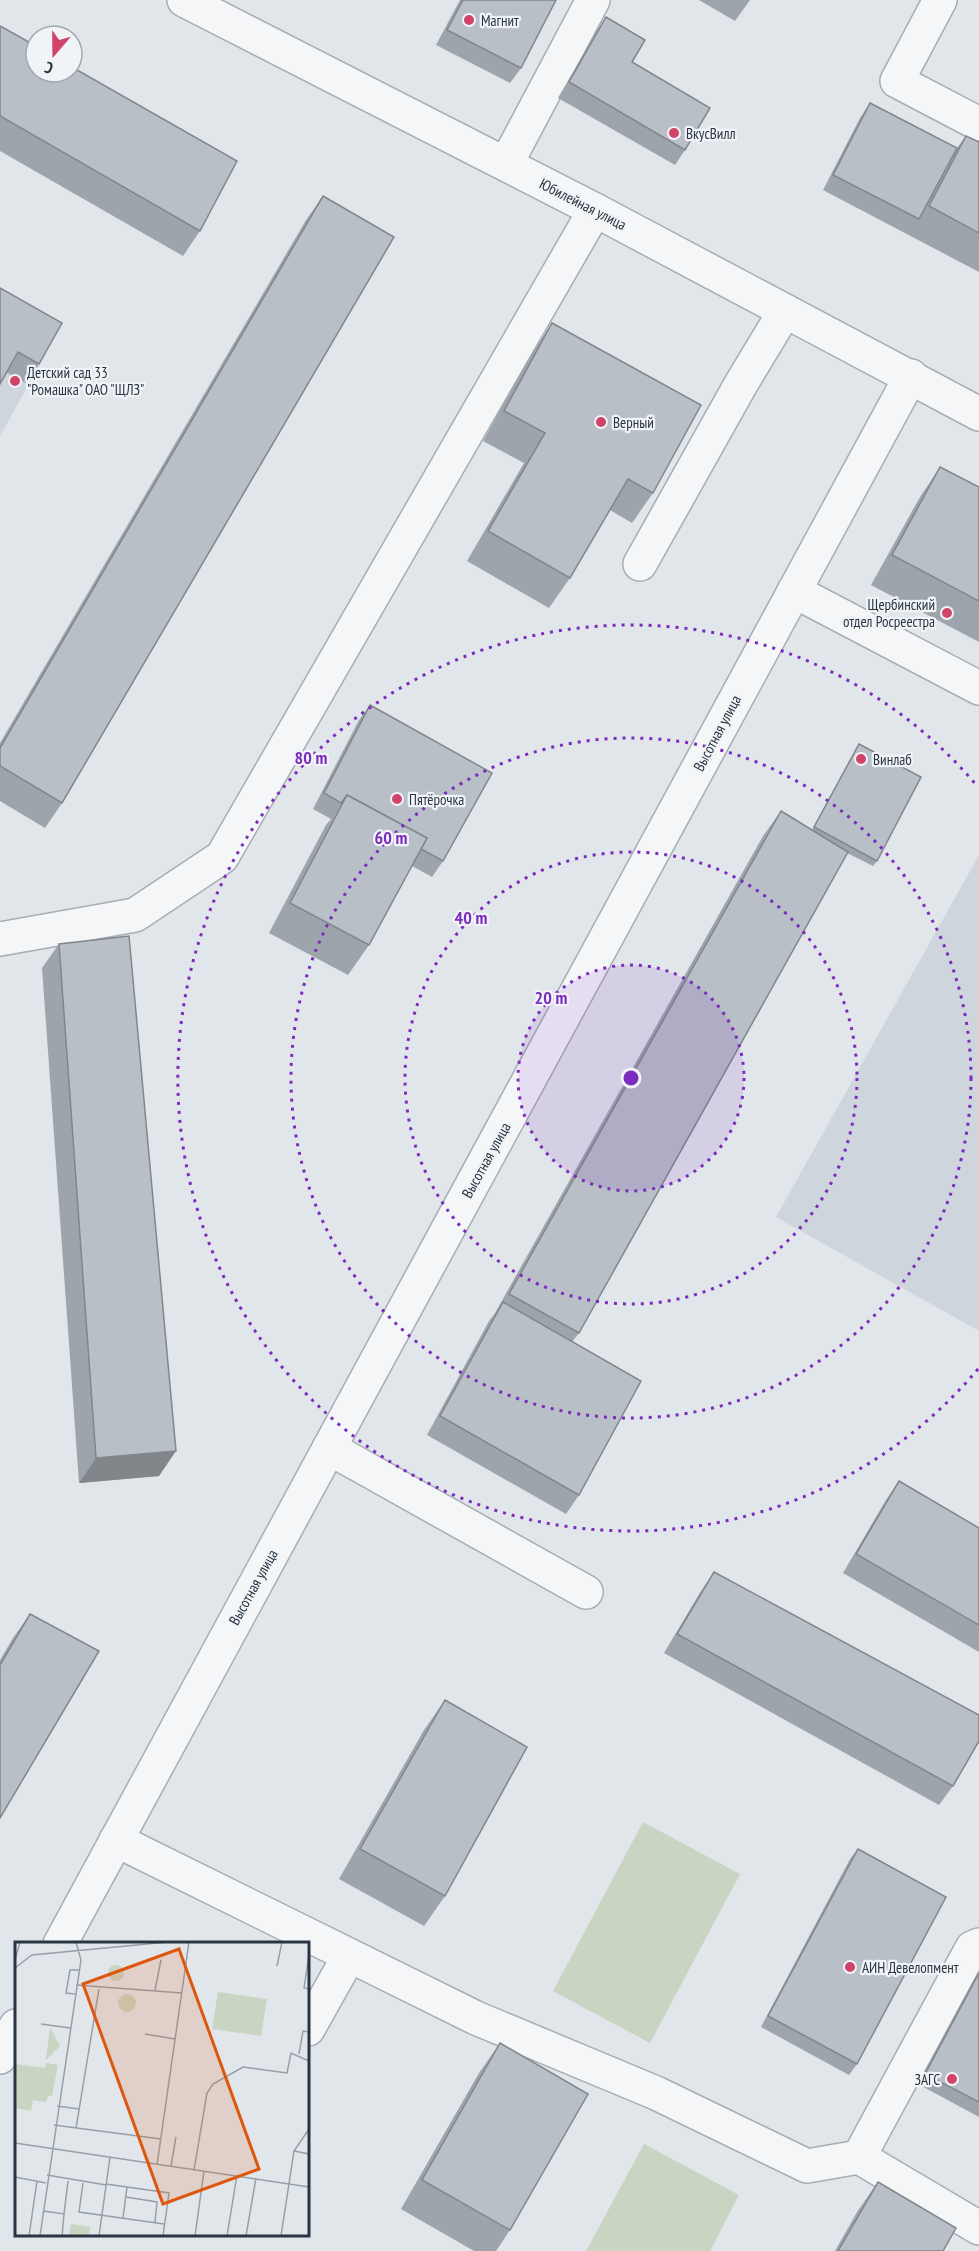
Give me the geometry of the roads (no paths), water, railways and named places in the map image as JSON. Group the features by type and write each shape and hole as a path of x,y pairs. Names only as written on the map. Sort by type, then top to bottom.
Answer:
{"street":[{"name":"Юбилейная улица","path":"184,0 222,9 506,164 979,414"},
{"path":"506,164 593,0"},
{"path":"940,0 897,81 979,124"},
{"path":"0,939 135,915 222,856 595,210"},
{"path":"640,564 735,393 785,311"},
{"name":"Высотная улица","path":"61,1942 910,376"},
{"path":"794,591 979,688"},
{"path":"329,1448 586,1592"},
{"path":"116,1840 476,2018 656,2093 807,2166 858,2157 979,2228"},
{"path":"858,2157 972,1948 979,1945"},
{"path":"309,2027 349,1956"},
{"path":"0,2057 15,2028"}],"place":[{"name":"Магнит","path":"469,20"},
{"name":"ВкусВилл","path":"674,133"},
{"name":"Детский сад 33 \"Ромашка\" ОАО \"ЩЛЗ\"","path":"15,381"},
{"name":"Верный","path":"601,422"},
{"name":"Щербинский отдел Росреестра","path":"947,613"},
{"name":"Винлаб","path":"861,759"},
{"name":"Пятёрочка","path":"397,799"},
{"name":"АИН Девелопмент","path":"850,1967"},
{"name":"ЗАГС","path":"952,2079"}]}
